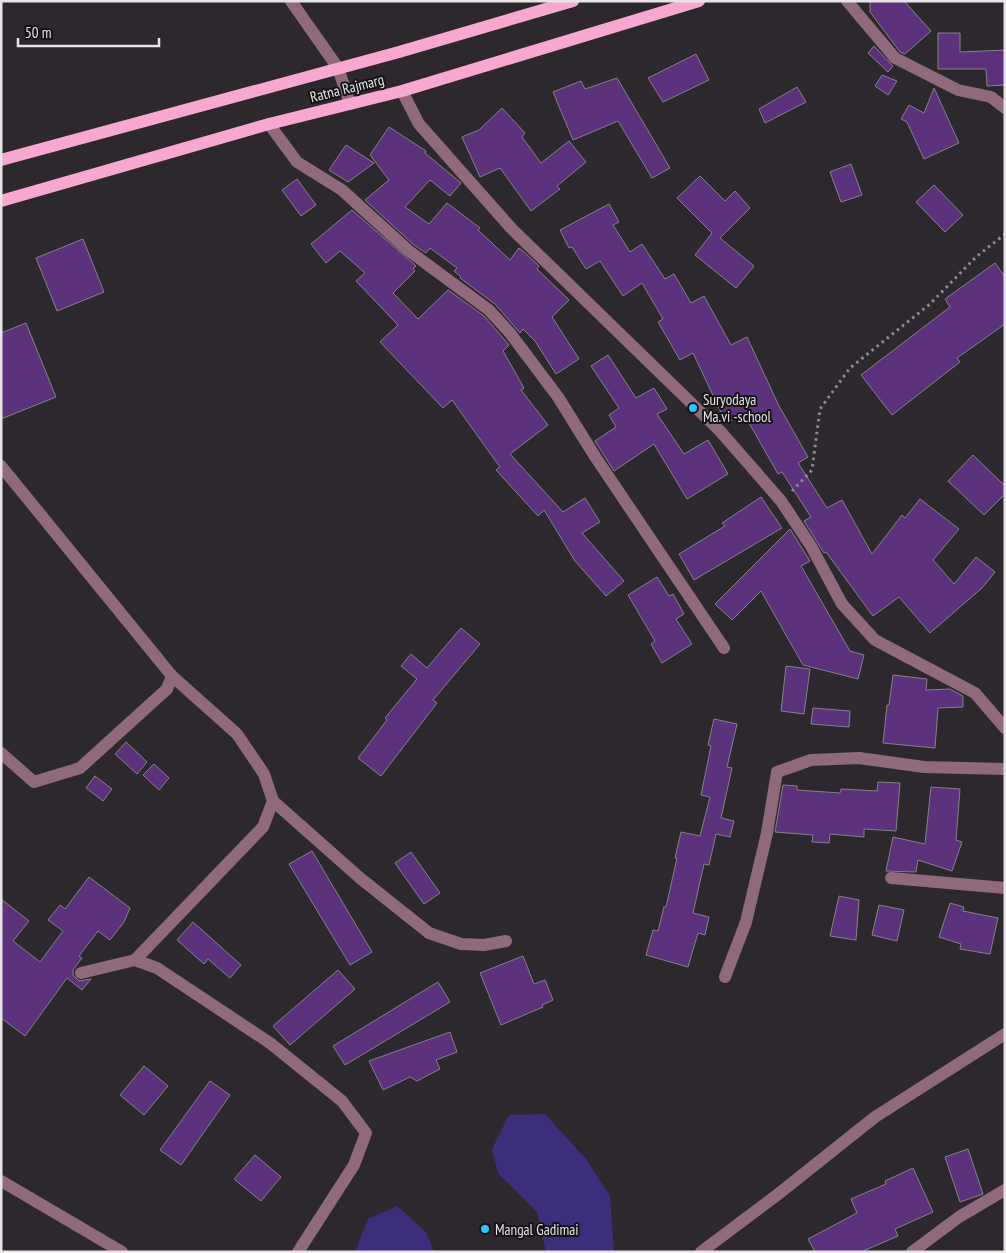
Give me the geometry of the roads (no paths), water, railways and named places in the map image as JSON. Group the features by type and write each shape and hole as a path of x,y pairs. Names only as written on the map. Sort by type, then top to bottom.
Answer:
{"main road":[{"name":"Ratna Rajmarg","path":"1,160 338,68 573,1"},
{"name":"Ratna Rajmarg","path":"1,201 269,124 402,91 699,1"}],"street":[{"path":"290,1 338,68 350,104"},
{"path":"847,1 894,58 958,90 991,98 1005,108"},
{"path":"402,91 419,124 505,221 720,431 781,501 811,546 842,604 875,640 975,693 1005,728"},
{"path":"269,124 297,162 342,190 409,251 489,310 510,333 558,397 596,458 724,648"},
{"path":"1,466 172,676 236,734 264,774 273,801 367,884 429,932 461,944 484,945 506,941"},
{"path":"1,753 34,782 80,768 166,689 172,676"},
{"path":"724,977 746,922 767,833 777,772 811,760 859,758 924,767 1005,769"},
{"path":"81,973 135,960 263,827 273,801"},
{"path":"892,878 1005,888"},
{"path":"135,960 157,968 270,1043 342,1101 366,1133 354,1165 298,1252"},
{"path":"701,1252 875,1118 1005,1034"},
{"path":"1,1181 122,1252"},
{"path":"912,1252 959,1217 1005,1190"}],"place":[{"name":"Suryodaya Ma.vi -school","path":"693,408"},
{"name":"Mangal Gadimai","path":"485,1229"}]}
